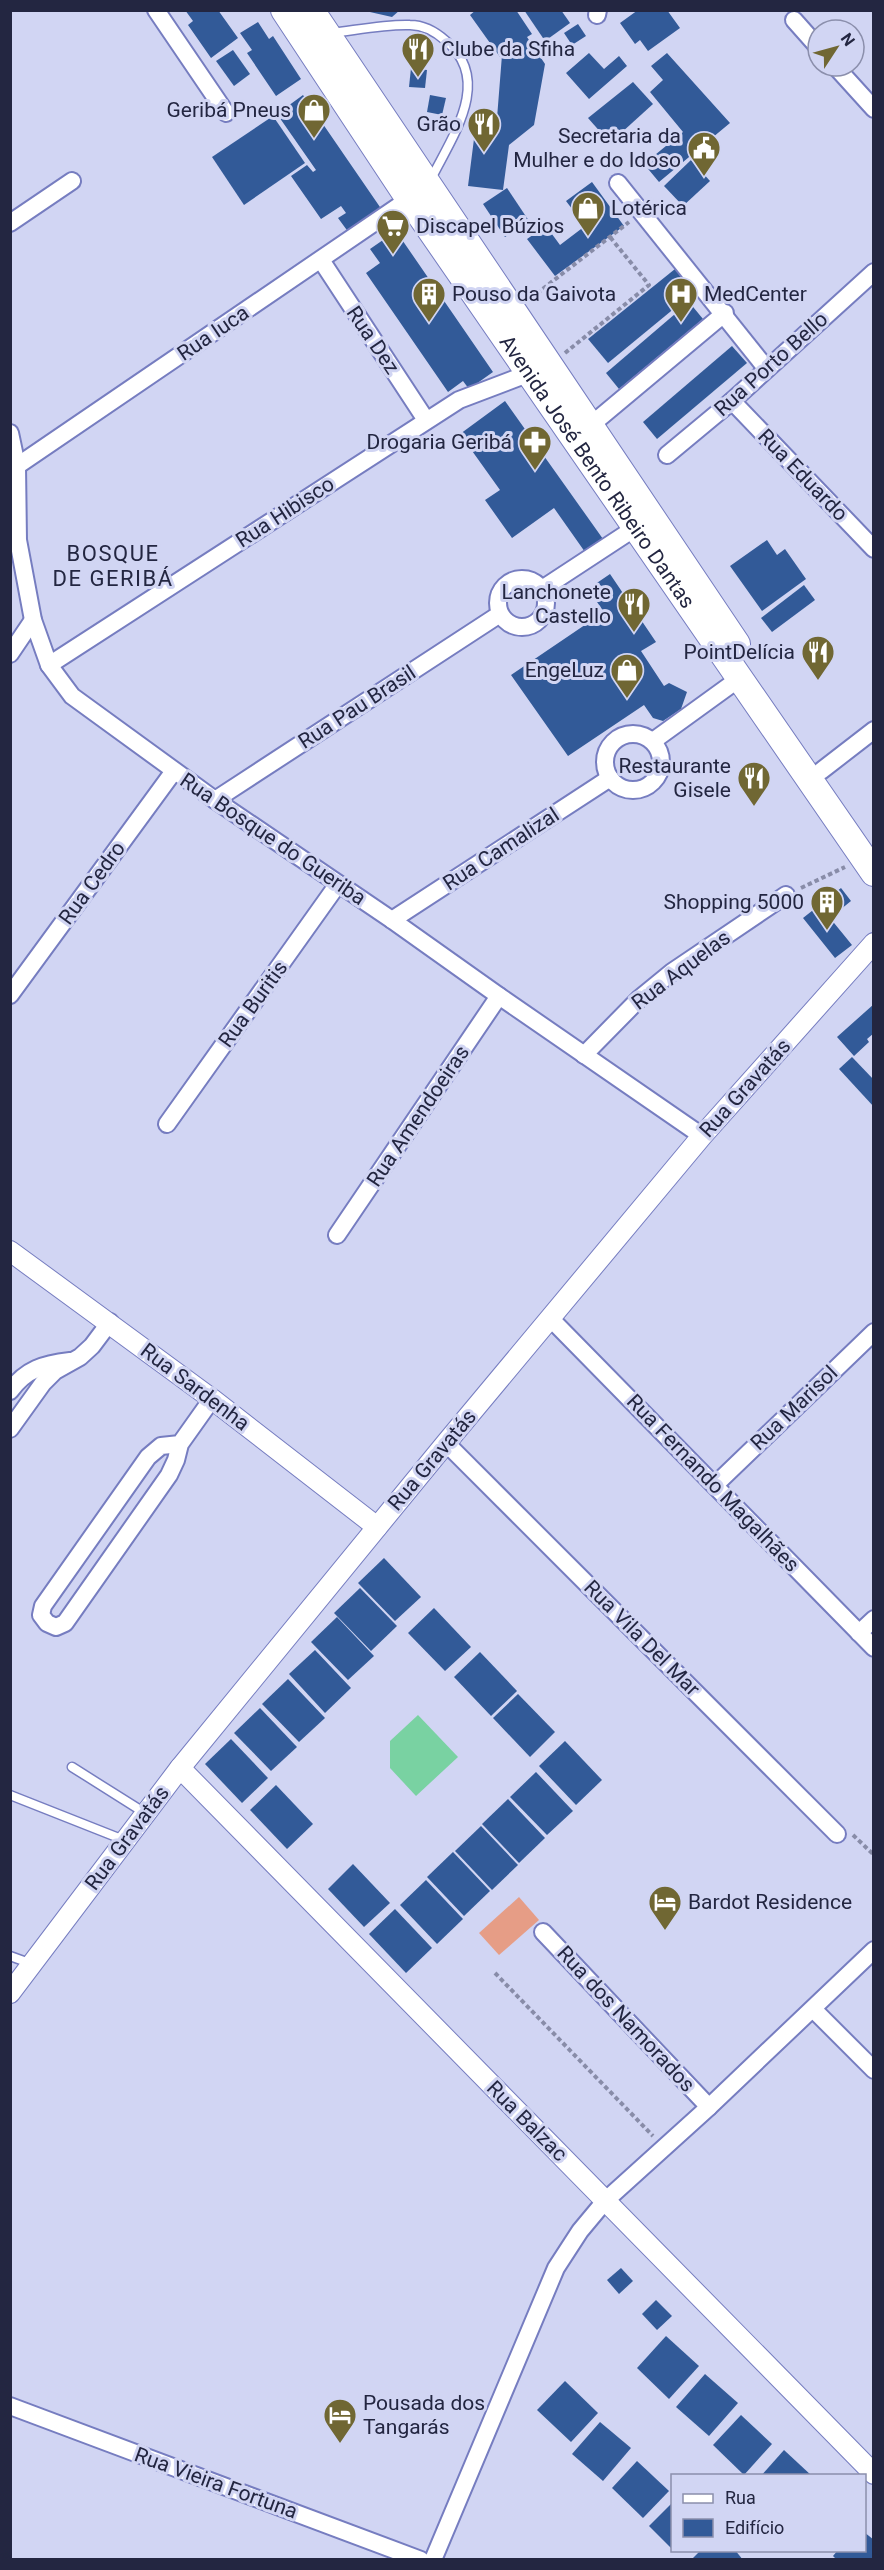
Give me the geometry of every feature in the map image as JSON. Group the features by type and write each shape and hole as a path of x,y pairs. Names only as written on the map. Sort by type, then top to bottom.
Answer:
{"main road":[{"name":"Avenida José Bento Ribeiro Dantas","path":"284,10 419,191 514,311 540,369 591,425 821,771 870,860"},
{"name":"Avenida José Bento Ribeiro Dantas","path":"311,10 327,33 419,191 540,369 635,528 870,860"}],"street":[{"path":"156,10 226,113"},
{"path":"794,20 806,34"},
{"path":"846,78 873,109"},
{"path":"10,223 72,181"},
{"path":"618,183 766,368"},
{"name":"Rua Iuca","path":"17,466 419,191"},
{"name":"Rua Dez","path":"321,260 426,420"},
{"name":"Rua Porto Bello","path":"667,455 732,401 873,272"},
{"path":"591,425 724,313"},
{"name":"Rua Hibisco","path":"49,665 426,420 474,393 540,369"},
{"name":"Rua Eduardo","path":"732,401 873,549"},
{"name":"Rua Bosque do Gueriba","path":"10,433 17,466 18,540 33,620 49,665 72,696 215,800 702,1136"},
{"path":"542,589 635,528"},
{"path":"519,579 530,580 542,589 546,600 545,611 539,621 529,627 518,627 508,623 500,614 497,604 500,592 507,583 519,579"},
{"name":"Rua Pau Brasil","path":"215,800 500,614"},
{"path":"10,654 33,620"},
{"path":"653,741 740,678"},
{"path":"821,771 873,730"},
{"path":"634,734 644,736 653,741 660,751 662,763 659,775 652,784 642,790 630,791 619,787 610,778 605,759 615,741 634,734"},
{"name":"Rua Cedro","path":"10,994 174,771"},
{"name":"Rua Camalizal","path":"392,920 610,778"},
{"name":"Rua Buritis","path":"167,1124 338,884"},
{"name":"Rua Aquelas","path":"584,1055 639,999 672,972 786,895"},
{"name":"Rua Gravatás","path":"10,1993 180,1768 446,1443 702,1136 873,943"},
{"name":"Rua Amendoeiras","path":"337,1235 499,996"},
{"name":"Rua Sardenha","path":"10,1251 110,1322 377,1527"},
{"name":"Rua Fernando Magalhães","path":"551,1319 873,1648"},
{"path":"10,1391 29,1371 46,1364 70,1361 80,1357 92,1346 110,1322"},
{"name":"Rua Marisol","path":"715,1485 873,1332"},
{"path":"10,1429 43,1383 70,1361"},
{"path":"180,1444 161,1446 148,1457 43,1606 41,1615 47,1623 56,1627 64,1623 169,1475 176,1461 180,1444 212,1399"},
{"name":"Rua Vila Del Mar","path":"446,1443 837,1834"},
{"path":"859,1633 873,1619"},
{"name":"Rua Balzac","path":"180,1768 873,2474"},
{"name":"Rua dos Namorados","path":"543,1932 709,2107"},
{"name":"Rua dos Namorados","path":"433,2559 556,2268 580,2231 605,2201 813,2010 873,1950"},
{"path":"813,2010 873,2070"},
{"name":"Rua Vieira Fortuna","path":"10,2406 421,2559"}],"lane":[{"path":"327,33 411,25 433,30 455,48 468,69 470,91 464,113 419,191"},
{"path":"72,1767 146,1814"},
{"path":"10,1795 125,1840"},
{"path":"10,1956 32,1964"}],"path":[{"path":"514,311 642,213"},
{"path":"540,369 650,285 610,237"},
{"path":"786,895 870,860"},
{"path":"837,1834 854,1834 873,1855"},
{"path":"495,1973 664,2148"}],"shaded area":[{"path":"418,1715 458,1757 416,1796 390,1768 390,1741"},
{"path":"519,1897 539,1920 499,1955 479,1933"}],"building":[{"path":"185,10 218,10 238,38 211,58 188,25 193,21"},
{"path":"361,10 400,10 392,17"},
{"path":"476,10 516,10 532,34 527,37 545,64 534,125 509,145 503,190 468,186 475,131 497,118 502,55 500,57 470,15"},
{"path":"524,10 561,10 570,23 545,41"},
{"path":"638,10 667,10 680,28 648,51 640,40 635,44 620,23"},
{"path":"258,22 269,39 273,36 301,79 276,96 247,53 252,50 240,33"},
{"path":"578,24 586,36 572,45 564,33"},
{"path":"233,50 250,74 234,86 216,61"},
{"path":"589,53 604,69 619,56 627,66 589,99 566,73"},
{"path":"667,53 730,123 659,182 644,164 683,132 650,92 663,80 651,66"},
{"name":"Clube da Sfiha","path":"411,68 427,70 425,88 409,87"},
{"path":"633,82 653,104 610,143 588,118"},
{"name":"Geribá Pneus","path":"303,95 382,210 349,233 338,218 346,213 341,206 321,219 291,176 307,165 313,172 316,170 277,114"},
{"path":"430,95 446,98 442,115 427,112"},
{"path":"273,116 305,163 244,205 212,157"},
{"path":"691,160 710,181 683,206 664,186"},
{"path":"592,182 624,226 555,276 527,239 546,226 560,245 585,226 566,201"},
{"path":"507,188 529,221 505,237 483,204"},
{"name":"Pouso da Gaivota","path":"396,231 493,372 469,389 463,381 448,392 366,273 380,263 370,249"},
{"path":"675,269 693,293 608,363 588,339"},
{"path":"689,302 703,319 619,389 606,373"},
{"path":"732,346 747,363 657,439 643,422"},
{"path":"505,401 603,539 585,552 554,508 512,538 485,500 500,490 460,434"},
{"path":"767,540 777,555 785,549 806,579 762,611 730,566"},
{"path":"610,574 656,642 641,651 664,686 669,683 687,692 681,709 663,721 653,718 644,705 568,756 511,675 604,612 588,589"},
{"path":"804,585 815,600 772,632 761,618"},
{"name":"Shopping 5000","path":"841,888 851,901 830,918 852,945 835,958 803,918"},
{"path":"874,1004 874,1033 867,1039 869,1042 854,1056 837,1037"},
{"path":"852,1057 874,1080 874,1107 839,1069"},
{"path":"384,1558 421,1597 395,1621 358,1583"},
{"path":"360,1588 397,1626 371,1651 334,1613"},
{"path":"434,1608 471,1647 445,1671 408,1633"},
{"path":"337,1617 374,1656 348,1680 311,1642"},
{"path":"315,1650 351,1688 325,1713 289,1674"},
{"path":"480,1652 517,1691 491,1716 454,1677"},
{"path":"288,1679 325,1718 299,1742 262,1704"},
{"path":"518,1694 555,1732 530,1757 493,1718"},
{"path":"260,1708 297,1747 271,1771 234,1733"},
{"path":"231,1739 268,1778 242,1803 205,1764"},
{"path":"565,1741 602,1780 576,1805 539,1766"},
{"path":"536,1772 573,1811 547,1835 510,1797"},
{"path":"276,1785 313,1824 287,1849 250,1810"},
{"path":"508,1799 545,1838 519,1863 482,1824"},
{"path":"481,1826 518,1865 492,1890 455,1851"},
{"path":"453,1852 490,1891 464,1916 427,1877"},
{"path":"353,1864 390,1903 364,1927 328,1889"},
{"path":"426,1880 463,1919 437,1944 400,1905"},
{"path":"395,1909 432,1948 406,1973 369,1934"},
{"path":"621,2268 633,2281 619,2294 607,2280"},
{"path":"656,2300 672,2316 657,2330 642,2314"},
{"path":"666,2336 699,2366 669,2399 637,2368"},
{"path":"705,2374 738,2403 709,2436 676,2407"},
{"path":"565,2381 598,2413 571,2442 537,2410"},
{"path":"741,2415 772,2444 745,2474 713,2445"},
{"path":"600,2422 631,2448 603,2481 572,2454"},
{"path":"784,2450 810,2474 763,2474"},
{"path":"637,2461 669,2491 643,2518 612,2488"},
{"path":"671,2504 671,2548 649,2526"},
{"path":"866,2534 874,2540 874,2560 837,2560 833,2556 836,2552 866,2552"},
{"path":"699,2552 737,2552 743,2560 691,2560"}],"place":[{"name":"Clube da Sfiha","path":"418,78"},
{"name":"Geribá Pneus","path":"314,139"},
{"name":"Grão","path":"484,153"},
{"name":"Secretaria da Mulher e do Idoso","path":"704,177"},
{"name":"Lotérica","path":"588,237"},
{"name":"Discapel Búzios","path":"393,255"},
{"name":"Pouso da Gaivota","path":"429,323"},
{"name":"MedCenter","path":"681,323"},
{"name":"Drogaria Geribá","path":"535,471"},
{"name":"Lanchonete Castello","path":"634,633"},
{"name":"PointDelícia","path":"818,681"},
{"name":"EngeLuz","path":"627,699"},
{"name":"Restaurante Gisele","path":"754,807"},
{"name":"Shopping 5000","path":"827,931"},
{"name":"Bardot Residence","path":"665,1931"},
{"name":"Pousada dos Tangarás","path":"340,2444"}],"district":[{"name":"BOSQUE DE GERIBÁ","path":"113,566"}]}
